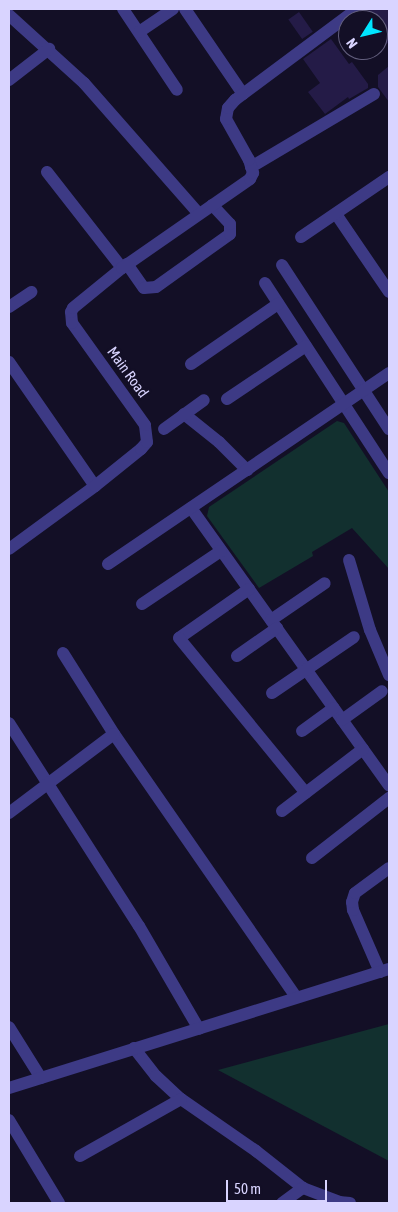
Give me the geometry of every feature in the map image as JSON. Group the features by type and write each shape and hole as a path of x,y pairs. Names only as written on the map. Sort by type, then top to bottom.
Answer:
{"street":[{"path":"123,9 177,90"},
{"path":"139,32 173,9"},
{"path":"185,9 243,94"},
{"path":"357,9 243,94 228,108 226,119 251,167 374,94"},
{"path":"9,15 84,82 199,214"},
{"path":"9,80 49,49"},
{"name":"Main Road","path":"9,549 95,486 141,449 148,436 145,425 72,323 71,312 73,308 125,266 250,179 253,173 251,167"},
{"path":"47,172 144,288 156,287 230,234 230,224 212,205"},
{"path":"301,237 389,178"},
{"path":"336,214 389,292"},
{"path":"282,265 389,429"},
{"path":"264,283 389,473"},
{"path":"9,307 31,292"},
{"path":"191,364 278,304"},
{"path":"227,399 306,346"},
{"path":"9,362 95,486"},
{"path":"108,564 389,373"},
{"path":"164,429 204,400"},
{"path":"184,414 219,442 247,470"},
{"path":"191,508 389,786"},
{"path":"142,604 222,551"},
{"path":"348,560 370,630 389,675"},
{"path":"237,656 325,583"},
{"path":"249,589 179,638 306,793"},
{"path":"272,693 354,637"},
{"path":"63,653 114,734 296,997"},
{"path":"342,720 382,691"},
{"path":"302,731 334,708"},
{"path":"9,723 139,926 199,1029"},
{"path":"9,813 114,734"},
{"path":"282,812 363,749"},
{"path":"378,771 389,763"},
{"path":"312,858 389,798"},
{"path":"9,1088 385,970 353,910 352,902 356,893 389,868"},
{"path":"9,1027 41,1078"},
{"path":"134,1048 156,1076 181,1099 256,1151 303,1188 339,1202 350,1203"},
{"path":"80,1156 181,1099"},
{"path":"9,1120 59,1203"},
{"path":"282,1203 303,1188"}],"green space":[{"path":"337,421 344,423 389,492 389,569 352,528 312,552 313,556 259,588 207,516 209,507"},
{"path":"389,1024 389,1161 218,1070"}],"building":[{"path":"389,9 388,43 388,10 370,10"},
{"path":"299,12 313,32 302,39 288,19"},
{"path":"331,39 338,49 338,60 346,60 349,64 352,62 368,84 368,88 349,99 348,97 325,114 308,92 320,83 303,59"},
{"path":"389,66 389,102 378,87 378,75"}]}
